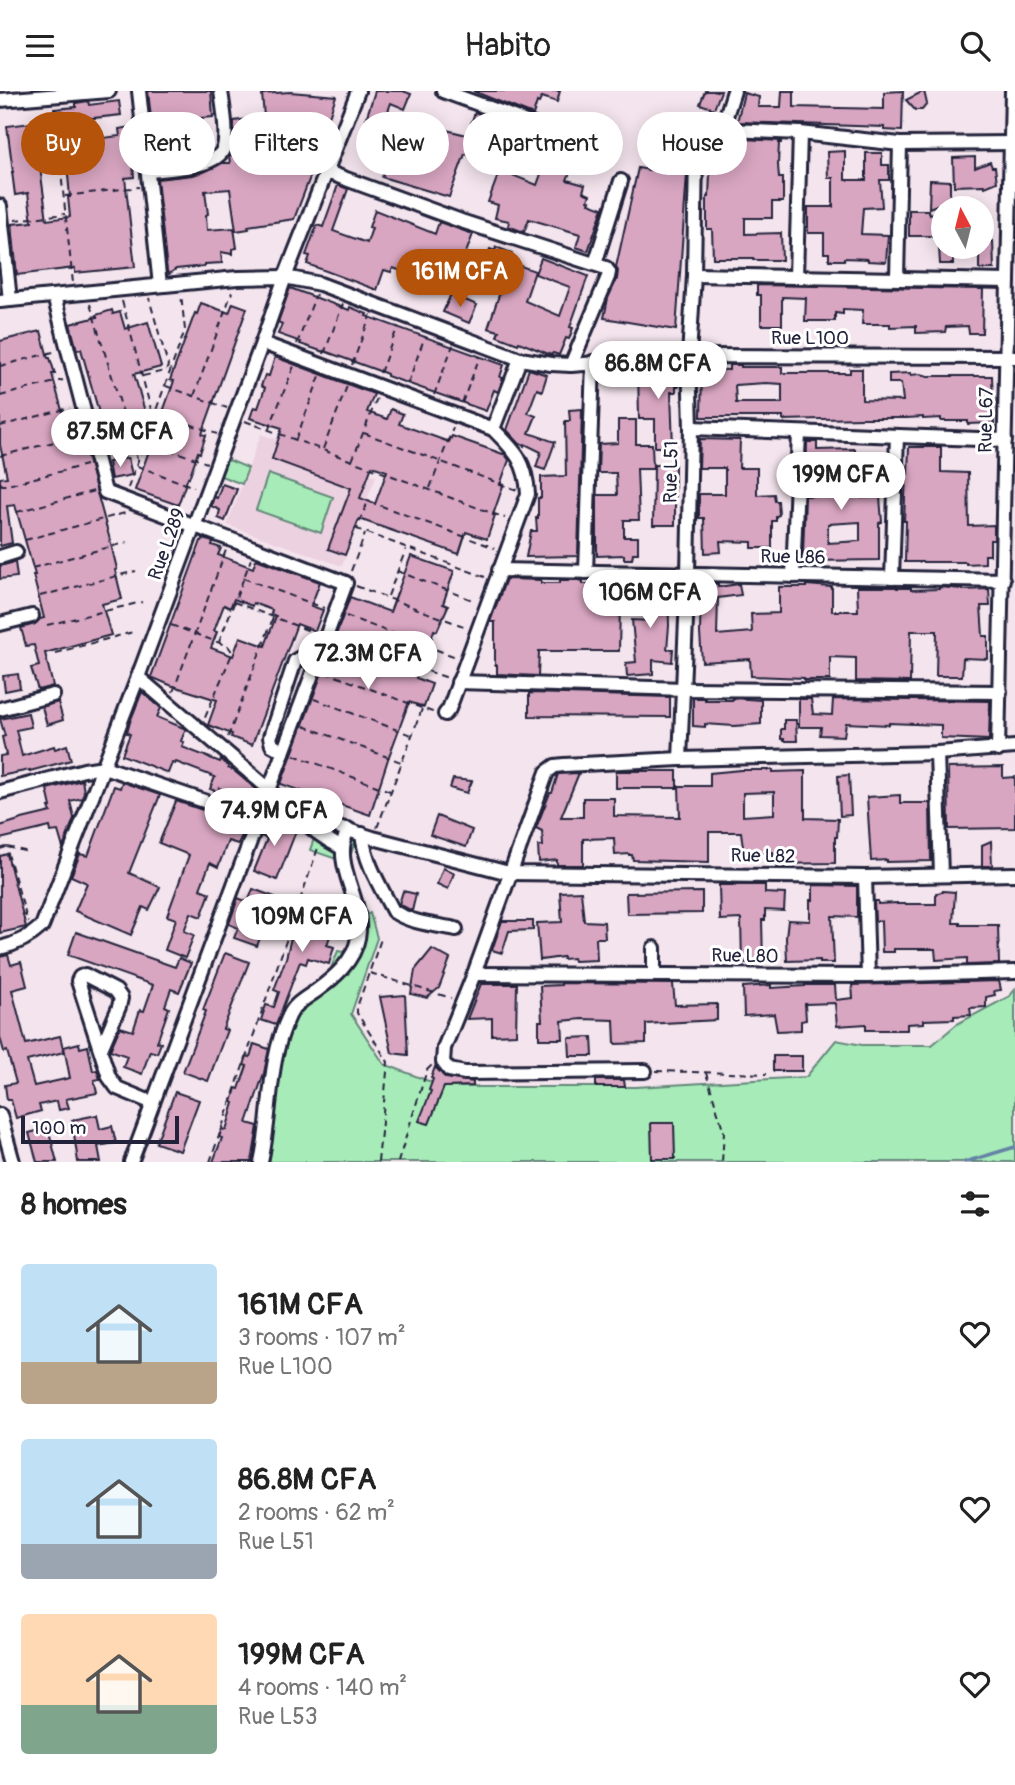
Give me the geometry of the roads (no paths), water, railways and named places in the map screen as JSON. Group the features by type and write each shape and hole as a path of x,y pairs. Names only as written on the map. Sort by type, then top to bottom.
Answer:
{"street":[{"path":"0,100 109,91"},
{"path":"139,91 141,112"},
{"path":"215,157 224,149 221,91"},
{"name":"Rue L289","path":"342,133 358,91"},
{"path":"443,91 500,112"},
{"path":"727,112 734,91"},
{"name":"Rue L67","path":"998,750 1005,440 1011,357 1008,281 1012,91"},
{"path":"747,131 800,133 900,144 1013,143"},
{"path":"796,277 800,133"},
{"path":"897,278 900,144"},
{"path":"148,175 160,285"},
{"name":"Rue L289","path":"0,948 17,944 32,936 42,926 138,677 285,277 326,175"},
{"path":"335,175 608,270 608,278 571,365"},
{"name":"Rue L51","path":"680,759 688,573 691,428 689,356 696,175"},
{"path":"595,264 621,181"},
{"path":"0,207 5,301"},
{"path":"694,275 1008,281"},
{"name":"Rue L100","path":"5,301 237,278 285,277 320,284 520,359 551,364 571,365 689,356 1011,357"},
{"path":"54,296 105,492 346,583 131,1162"},
{"path":"262,343 493,429 514,450 523,465 528,494 445,714"},
{"path":"493,429 520,359"},
{"path":"586,572 593,362"},
{"path":"691,428 1005,440"},
{"path":"793,576 799,433"},
{"path":"892,578 897,436"},
{"path":"0,557 16,552"},
{"name":"Rue L86","path":"497,575 688,573 1003,580"},
{"path":"0,624 32,616"},
{"path":"283,751 272,745 271,737 295,661 300,658 315,665"},
{"path":"138,677 269,789"},
{"path":"458,682 684,689 1000,692"},
{"path":"0,709 54,695"},
{"path":"645,1071 465,1073 449,1070 443,1062 444,1048 474,974 547,772 555,766 564,765 680,759 937,753 1015,747"},
{"path":"937,753 941,875"},
{"path":"0,792 104,767 257,819"},
{"name":"Rue L82","path":"263,803 368,836 509,873 864,877 1015,874"},
{"path":"297,814 308,827 342,848"},
{"path":"261,1162 274,1069 288,1017 301,1001 336,975 355,949 359,937 358,912 343,863 343,839 348,829"},
{"path":"368,836 364,849 393,911 410,919 456,929"},
{"path":"864,877 868,976"},
{"path":"654,948 654,974"},
{"name":"Rue L80","path":"474,974 868,976 1015,972"},
{"path":"100,1049 120,1007 121,998 116,991 85,975 78,981 109,1077 117,1089 153,1103"},
{"path":"0,1115 13,1162"}],"waterway":[{"path":"965,1162 1015,1147"}]}
